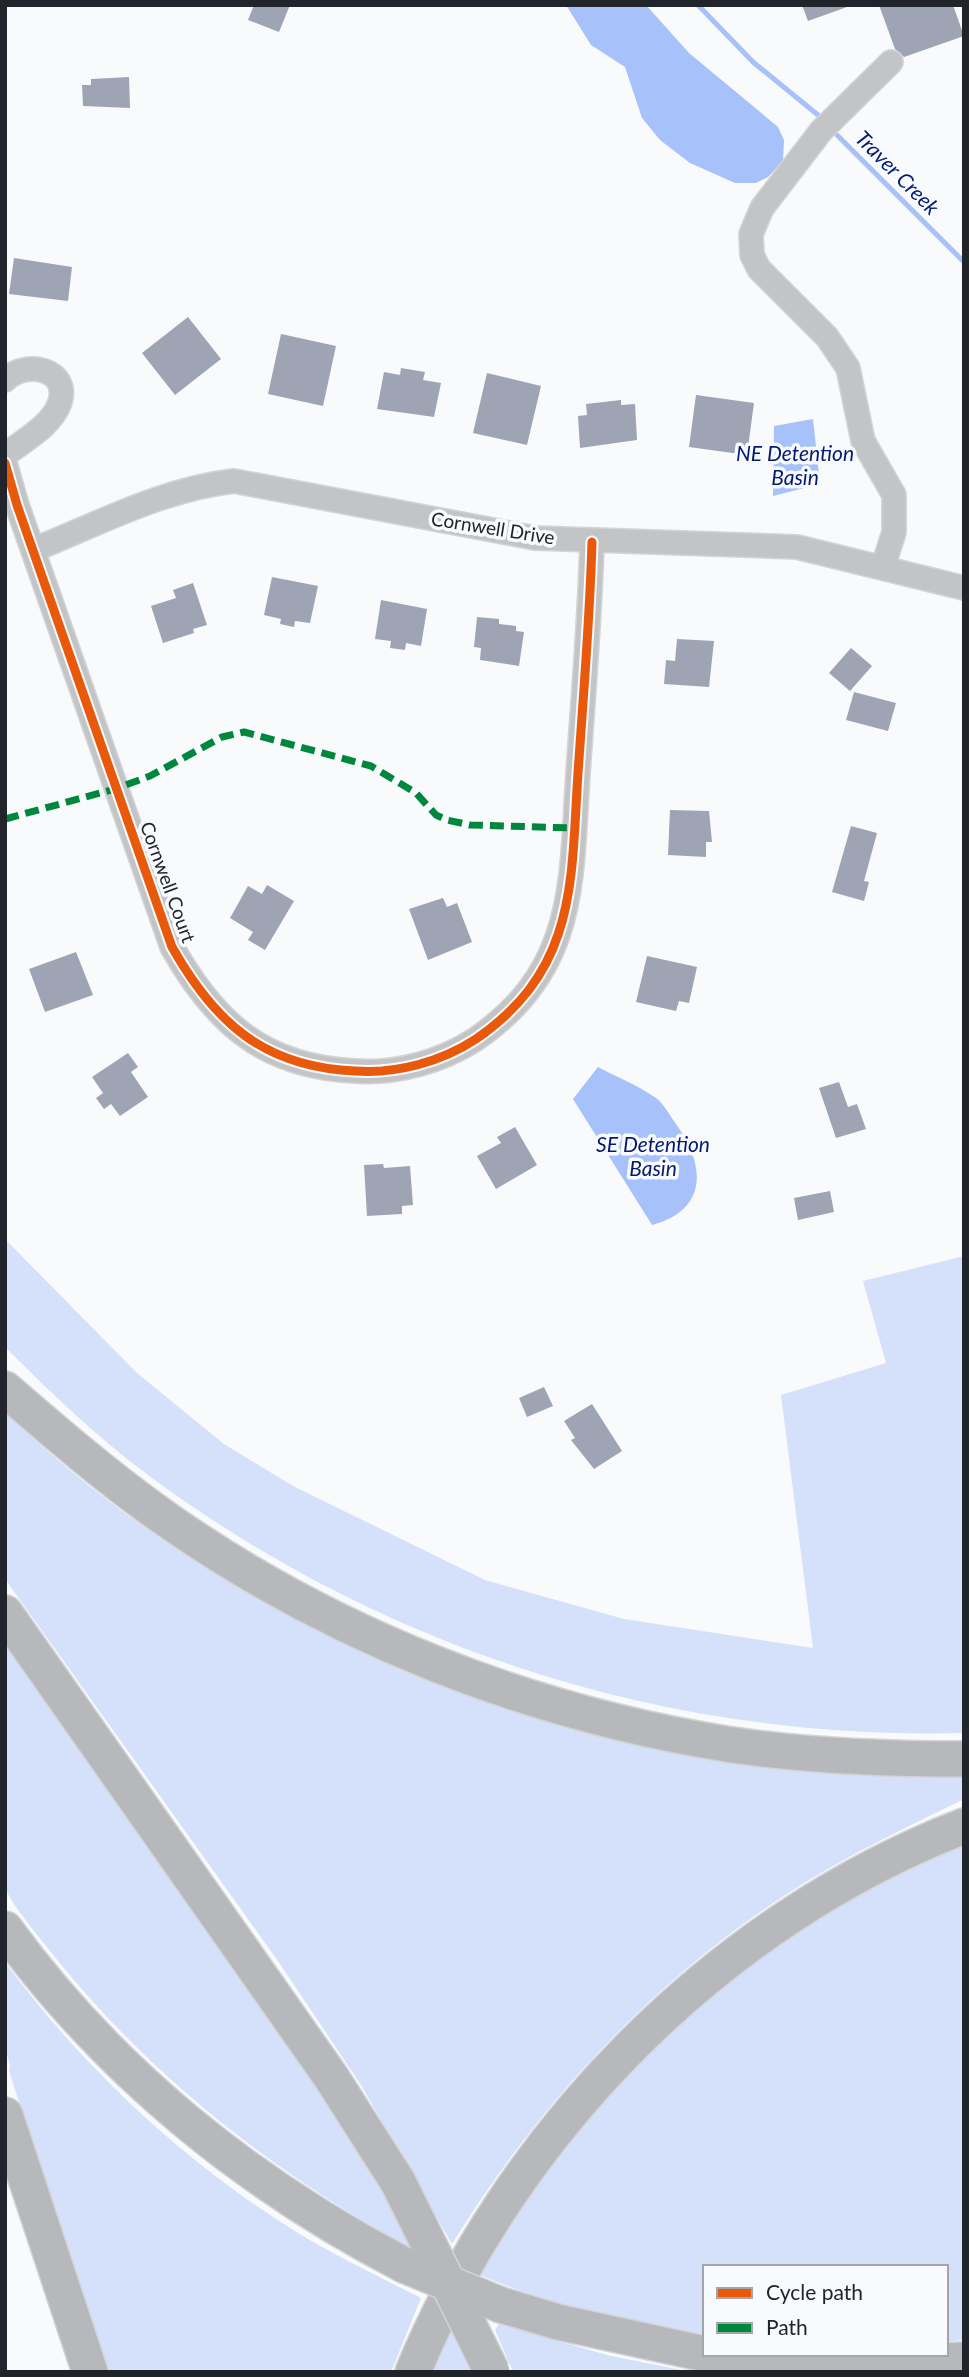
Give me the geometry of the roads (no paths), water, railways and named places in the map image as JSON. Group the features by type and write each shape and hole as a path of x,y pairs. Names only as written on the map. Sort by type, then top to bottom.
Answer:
{"highway":[{"path":"5,1389 97,1468 167,1520 261,1580 342,1623 457,1673 609,1720 726,1744 811,1754 964,1759"},
{"path":"5,1613 331,2077 398,2182 492,2372"},
{"path":"413,2372 482,2235 528,2168 602,2078 668,2011 756,1938 851,1881 932,1839 964,1826"},
{"path":"5,1928 96,2038 155,2095 269,2186 335,2229 404,2265 501,2305 558,2322 703,2354"},
{"path":"5,2115 90,2372"},
{"path":"735,2356 868,2365 964,2360"}],"street":[{"path":"883,567 894,532 894,495 863,441 848,368 827,337 759,269 752,255 751,234 761,208 821,131 891,62"},
{"path":"5,380 23,368 42,369 52,376 60,388 61,400 50,421 5,455"},
{"name":"Cornwell Court","path":"5,463 172,947 211,1007 259,1046 308,1065 365,1072 417,1065 453,1052 479,1037 517,1006 549,962 557,943 569,895 592,542"},
{"name":"Cornwell Drive","path":"33,550 172,494 202,485 234,481 535,538 797,547 964,588"}],"water":[{"path":"566,5 646,5 689,53 778,127 784,140 783,161 768,177 756,183 735,183 690,163 660,140 642,118 625,67 591,45"},
{"name":"NE Detention Basin","path":"813,419 820,484 773,496 774,426"},
{"name":"SE Detention Basin","path":"598,1067 656,1098 686,1139 693,1155 696,1184 684,1209 670,1218 652,1225 573,1099"}],"waterway":[{"name":"Traver Creek","path":"698,5 753,62 818,115"},
{"name":"Traver Creek","path":"837,135 964,262"}]}
